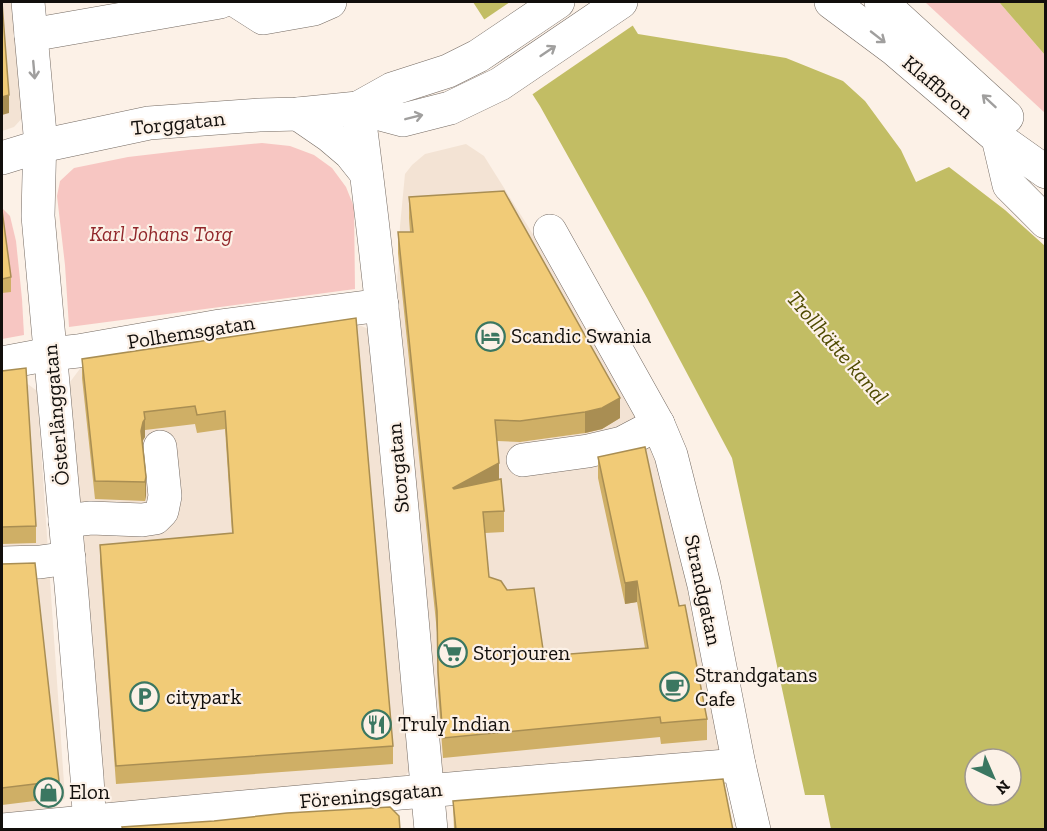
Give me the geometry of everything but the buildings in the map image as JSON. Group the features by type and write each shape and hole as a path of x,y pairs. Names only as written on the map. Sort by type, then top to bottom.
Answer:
{"street":[{"name":"Österlånggatan","path":"28,2 41,146 38,216 90,825"},
{"path":"31,35 220,2"},
{"path":"238,2 263,18 314,9 330,2"},
{"name":"Torggatan","path":"358,108 393,89 448,71 478,56 558,2"},
{"name":"Torggatan","path":"2,158 41,146 149,123 358,108 403,120 450,108 500,84 621,2"},
{"name":"Klaffbron","path":"831,2 894,49 998,138 1046,172"},
{"name":"Klaffbron","path":"881,2 1046,157"},
{"name":"Storgatan","path":"358,108 387,346 431,830"},
{"path":"298,114 350,153 368,181"},
{"path":"998,138 1009,185 1046,222"},
{"name":"Strandgatan","path":"550,231 658,424 671,455 704,585 754,830"},
{"name":"Polhemsgatan","path":"2,363 220,326 382,305"},
{"path":"523,460 588,451 622,443 658,424"},
{"path":"65,521 155,518 162,511 165,496 160,447"},
{"path":"2,563 40,562 69,558"},
{"name":"Föreningsgatan","path":"3,830 90,825 428,790 739,765"}],"shaded area":[{"path":"2,2 15,2 24,116 14,127 2,131"},
{"path":"466,144 484,156 534,236 643,424 660,471 728,740 715,759 450,780 439,769 419,561 397,285 405,174 425,154"},
{"path":"351,322 369,329 413,767 402,779 113,804 104,795 67,386 85,362"},
{"path":"25,382 37,391 65,798 46,817 2,820 2,385"}],"green space":[{"path":"925,2 999,2 1045,55 1045,113"},
{"name":"Karl Johans Torg","path":"262,143 290,146 314,155 332,168 346,187 354,207 355,289 69,327 57,196 60,181 74,168 128,157"},
{"path":"2,208 10,216 16,241 24,335 2,339"}],"water":[{"name":"Trollhätte kanal","path":"473,2 618,2 638,34 786,58 843,81 865,101 901,150 916,182 949,167 1005,210 1045,246 1045,829 831,829 824,795 805,795 732,458 647,298 540,106"},
{"path":"999,2 1045,2 1045,55"}],"pier":[{"path":"510,2 622,2 635,24 530,96 482,21"}],"place":[{"name":"Scandic Swania","path":"490,336"},
{"name":"Storjouren","path":"452,653"},
{"name":"Strandgatans Cafe","path":"674,687"},
{"name":"citypark","path":"145,697"},
{"name":"Truly Indian","path":"377,724"},
{"name":"Elon","path":"48,792"}]}
